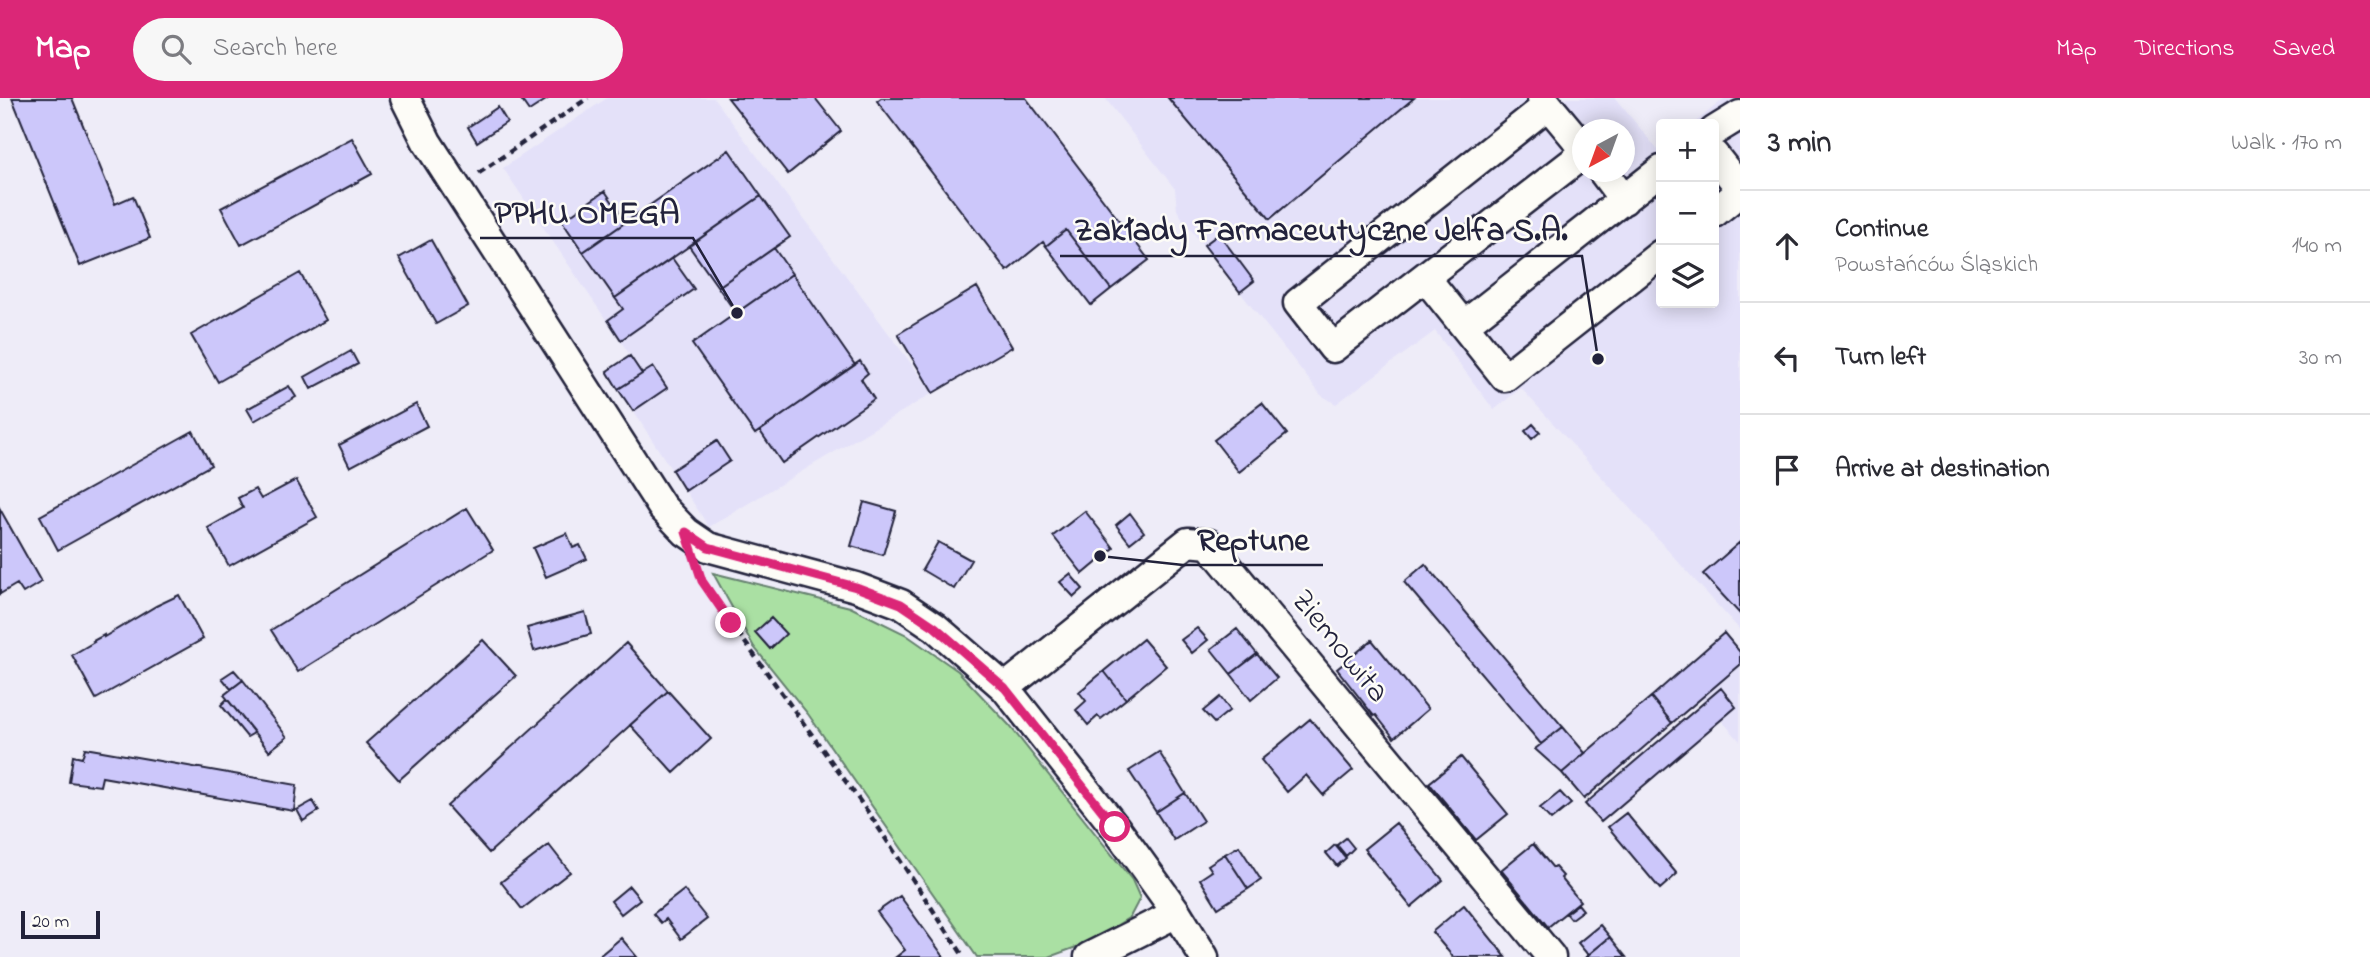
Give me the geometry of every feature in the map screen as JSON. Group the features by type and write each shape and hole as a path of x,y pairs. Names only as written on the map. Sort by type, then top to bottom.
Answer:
{"street":[{"path":"405,98 427,142 662,507 686,532 708,547 856,587 901,604 935,627 1005,688 1115,827 1177,913 1204,957"},
{"path":"1572,133 1545,102 1298,303 1333,348 1572,163"},
{"path":"1719,128 1740,115"},
{"path":"1719,162 1740,190 1719,209"},
{"path":"1464,325 1656,174"},
{"path":"1610,182 1624,200"},
{"path":"1425,277 1505,377 1656,258"},
{"name":"Ziemowita","path":"1005,688 1188,542 1209,544 1551,957"},
{"path":"1089,957 1177,913"}],"path":[{"path":"457,188 588,98"},
{"path":"686,532 702,581 870,815 964,957"}],"shaded area":[{"path":"607,98 714,98 933,393 709,527 607,371 630,355 503,168"},
{"path":"1105,98 1615,98 1632,119 1572,119 1572,182 1635,182 1635,122 1656,148 1656,308 1719,308 1719,119 1699,119 1725,98 1740,98 1740,630 1521,388 1494,410 1435,331 1336,404 1321,395 1177,210 1175,189"},
{"path":"1740,665 1740,741 1721,720 1736,707 1721,689 1704,703 1701,699"}],"green space":[{"path":"713,573 850,607 905,634 958,671 1009,725 1132,880 1140,898 1130,917 1090,942 1049,957 977,957 808,714 754,647"}],"building":[{"path":"12,98 72,98 115,204 133,196 150,238 80,266"},
{"path":"520,98 549,98 529,111"},
{"path":"728,98 815,98 841,131 788,174"},
{"path":"881,98 1026,98 1149,260 1111,289 1066,230 1046,246 1043,242 1007,271 877,101"},
{"path":"1168,98 1414,98 1270,219"},
{"path":"498,107 507,122 477,142 468,127"},
{"path":"352,138 372,174 241,245 221,208"},
{"path":"729,150 761,196 615,298 583,252"},
{"path":"605,191 626,222 583,252 562,221"},
{"path":"761,196 790,237 718,287 689,246"},
{"path":"1066,230 1111,289 1091,305 1046,246"},
{"path":"1219,234 1254,281 1240,292 1204,245"},
{"path":"431,240 468,306 436,324 399,258"},
{"path":"774,248 792,274 736,313 718,287"},
{"path":"672,258 694,289 621,340 608,320 623,309 615,298"},
{"path":"300,273 326,320 218,382 191,335"},
{"path":"792,274 855,365 755,434 692,344"},
{"path":"977,287 1012,347 933,393 898,334"},
{"path":"351,351 358,364 311,389 305,377"},
{"path":"630,356 642,374 618,389 607,371"},
{"path":"860,361 868,373 861,379 874,399 782,463 760,431"},
{"path":"653,367 667,388 633,411 618,389"},
{"path":"289,386 296,397 254,421 247,409"},
{"path":"1262,403 1287,434 1239,472 1214,440"},
{"path":"416,404 427,426 350,467 339,445"},
{"path":"1533,424 1540,432 1532,439 1525,431"},
{"path":"193,431 211,465 58,550 40,516"},
{"path":"717,441 730,461 685,491 672,470"},
{"path":"296,480 317,517 229,566 208,528 243,508 238,498 255,489 261,499"},
{"path":"864,502 896,511 883,555 851,546"},
{"path":"467,508 493,550 298,672 271,630"},
{"path":"0,509 41,582 23,593 17,584 0,594"},
{"path":"1085,511 1114,548 1083,574 1053,536"},
{"path":"1130,513 1144,532 1130,543 1116,525"},
{"path":"567,533 573,548 580,545 587,559 546,577 533,548"},
{"path":"938,542 971,560 954,589 922,570"},
{"path":"1740,542 1740,614 1703,574"},
{"path":"1425,564 1563,727 1541,744 1404,582"},
{"path":"1070,574 1083,589 1074,597 1060,582"},
{"path":"179,595 203,639 96,699 72,655"},
{"path":"585,612 591,634 534,651 527,628"},
{"path":"771,618 786,634 770,649 755,632"},
{"path":"1197,628 1208,640 1192,653 1181,640"},
{"path":"1237,629 1257,654 1231,674 1211,649"},
{"path":"1724,633 1740,652 1740,665 1672,723 1651,697"},
{"path":"1143,639 1166,666 1126,699 1104,671"},
{"path":"483,640 516,676 399,780 366,743"},
{"path":"1372,640 1428,709 1394,738 1337,669"},
{"path":"626,643 668,691 489,853 447,806"},
{"path":"1257,654 1277,678 1251,700 1231,674"},
{"path":"234,670 243,680 231,689 222,678"},
{"path":"1104,671 1126,699 1101,719 1098,716 1088,725 1076,710 1086,701 1079,692"},
{"path":"243,680 287,737 269,751 224,695"},
{"path":"1721,688 1736,707 1601,822 1585,804"},
{"path":"668,691 711,739 674,773 630,725"},
{"path":"1220,697 1230,710 1214,723 1203,711"},
{"path":"1651,697 1672,723 1584,799 1562,773"},
{"path":"227,699 254,733 247,737 221,705"},
{"path":"1310,719 1353,770 1323,795 1306,775 1287,792 1261,760"},
{"path":"1563,727 1585,753 1562,773 1535,749"},
{"path":"85,748 297,785 294,811 102,777 100,786 69,782 73,756 82,758"},
{"path":"1159,752 1185,793 1156,812 1129,771"},
{"path":"1461,757 1508,814 1476,840 1429,783"},
{"path":"1560,792 1571,804 1551,820 1540,808"},
{"path":"1185,793 1203,821 1174,840 1156,812"},
{"path":"313,801 319,811 303,821 297,810"},
{"path":"1626,813 1677,874 1660,889 1608,827"},
{"path":"1396,823 1443,880 1411,907 1364,849"},
{"path":"1346,838 1354,848 1346,856 1337,845"},
{"path":"1533,844 1563,876 1561,878 1580,901 1548,927 1501,870"},
{"path":"549,845 570,872 522,909 501,882"},
{"path":"1335,845 1346,858 1337,866 1326,853"},
{"path":"1239,846 1261,880 1248,889 1225,854"},
{"path":"1225,854 1248,889 1218,908 1200,879 1212,871 1208,865"},
{"path":"629,886 640,899 621,914 611,901"},
{"path":"684,890 707,919 681,939 666,919 661,923 653,914"},
{"path":"900,896 944,957 896,957 905,950 877,912"},
{"path":"1578,904 1583,910 1571,919 1566,913"},
{"path":"1464,905 1506,957 1453,957 1432,932"},
{"path":"1600,925 1610,937 1588,955 1578,943"},
{"path":"1610,937 1626,957 1586,957 1588,955"},
{"path":"621,938 637,957 598,957"}],"place":[{"name":"PPHU OMEGA","path":"737,313"},
{"name":"Zakłady Farmaceutyczne Jelfa S.A.","path":"1598,359"},
{"name":"Reptune","path":"1100,556"}],"route":[{"path":"731,623 702,581 686,532 708,547 856,587 901,604 935,627 1005,688 1115,827"}]}
